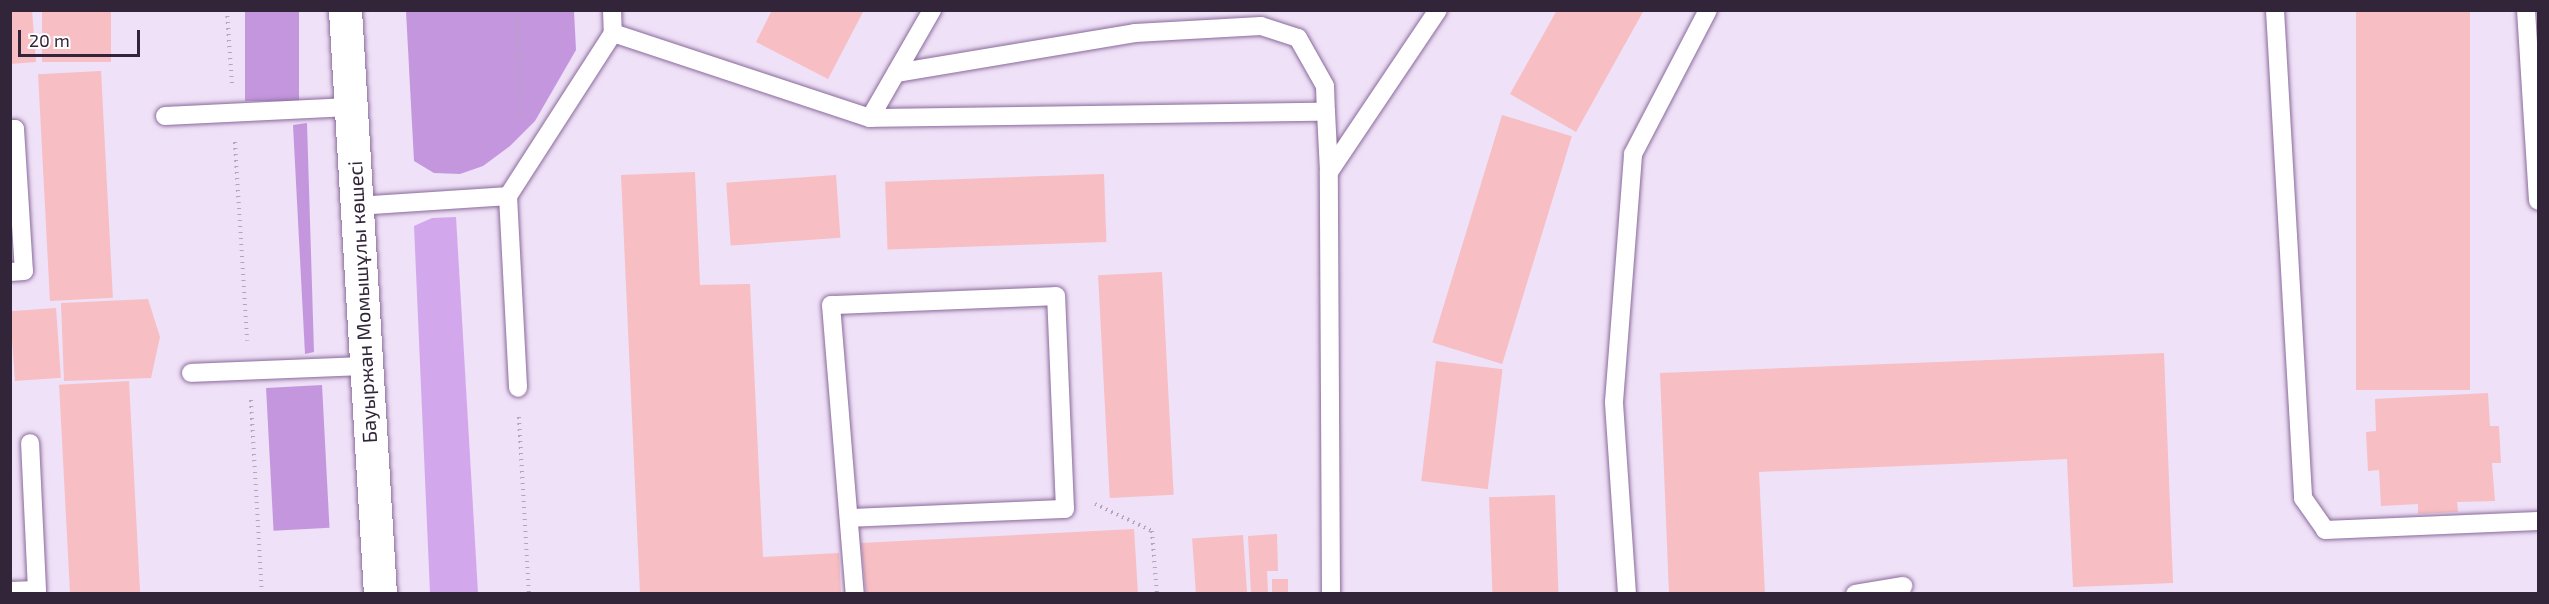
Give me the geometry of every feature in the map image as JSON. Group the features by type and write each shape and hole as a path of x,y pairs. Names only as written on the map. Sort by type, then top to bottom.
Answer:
{"main road":[{"name":"Бауыржан Момышұлы көшесі","path":"345,10 380,594"}],"lane":[{"path":"518,388 508,196 613,33 612,10"},
{"path":"870,118 932,10"},
{"path":"1627,594 1614,402 1633,154 1708,10"},
{"path":"2275,10 2303,498 2325,530 2538,521"},
{"path":"2526,10 2538,201"},
{"path":"1329,172 1428,15"},
{"path":"896,73 1135,33 1261,26 1298,38 1324,86 1326,112 1329,172 1331,594"},
{"path":"613,33 870,118 1326,112"},
{"path":"165,116 350,106"},
{"path":"10,129 15,129 24,271 10,272"},
{"path":"358,206 508,196"},
{"path":"849,518 1065,509 1056,296 831,304 855,594"},
{"path":"191,374 367,366"},
{"path":"10,591 38,590 30,443"},
{"path":"1855,594 1903,586"}],"path":[{"path":"227,10 262,594"},
{"path":"517,10 522,130"},
{"path":"518,388 529,594"},
{"path":"1064,489 1152,531 1157,594"}],"shaded area":[{"path":"245,11 299,11 299,101 245,101"},
{"path":"406,11 574,11 576,50 535,121 510,146 483,166 460,174 434,173 414,161"},
{"path":"307,123 314,352 305,354 293,125"},
{"path":"456,217 478,593 430,593 414,226 432,218"},
{"path":"322,385 329,528 274,531 266,388"}],"building":[{"path":"10,10 32,10 36,62 10,64"},
{"path":"42,10 111,10 111,62 42,62"},
{"path":"772,10 864,10 828,79 756,42"},
{"path":"1557,10 1644,10 1576,132 1510,94"},
{"path":"2356,10 2470,10 2470,390 2356,390"},
{"path":"101,71 113,298 50,301 38,74"},
{"path":"1502,115 1572,136 1502,364 1432,343"},
{"path":"695,172 700,285 750,284 763,557 839,553 841,594 640,594 621,175"},
{"path":"1104,174 1106,242 888,250 885,182"},
{"path":"836,175 840,238 731,246 726,183"},
{"path":"1162,272 1174,495 1110,498 1098,275"},
{"path":"148,299 160,337 151,378 64,381 61,303"},
{"path":"56,308 61,378 15,381 10,311"},
{"path":"2164,353 2173,583 2073,587 2067,459 1759,472 1765,594 1669,594 1660,373"},
{"path":"1436,361 1503,369 1488,489 1421,481"},
{"path":"129,381 140,594 70,594 59,385"},
{"path":"2488,393 2490,426 2499,426 2501,463 2492,463 2495,501 2457,502 2458,512 2418,514 2418,504 2381,506 2379,470 2368,471 2366,432 2376,431 2375,399"},
{"path":"1555,495 1558,594 1492,594 1489,497"},
{"path":"1134,529 1138,594 866,594 861,543"},
{"path":"1277,534 1278,571 1267,571 1268,593 1251,593 1248,536"},
{"path":"1243,535 1247,594 1196,594 1192,539"},
{"path":"1272,579 1288,579 1288,593 1272,593"}]}
